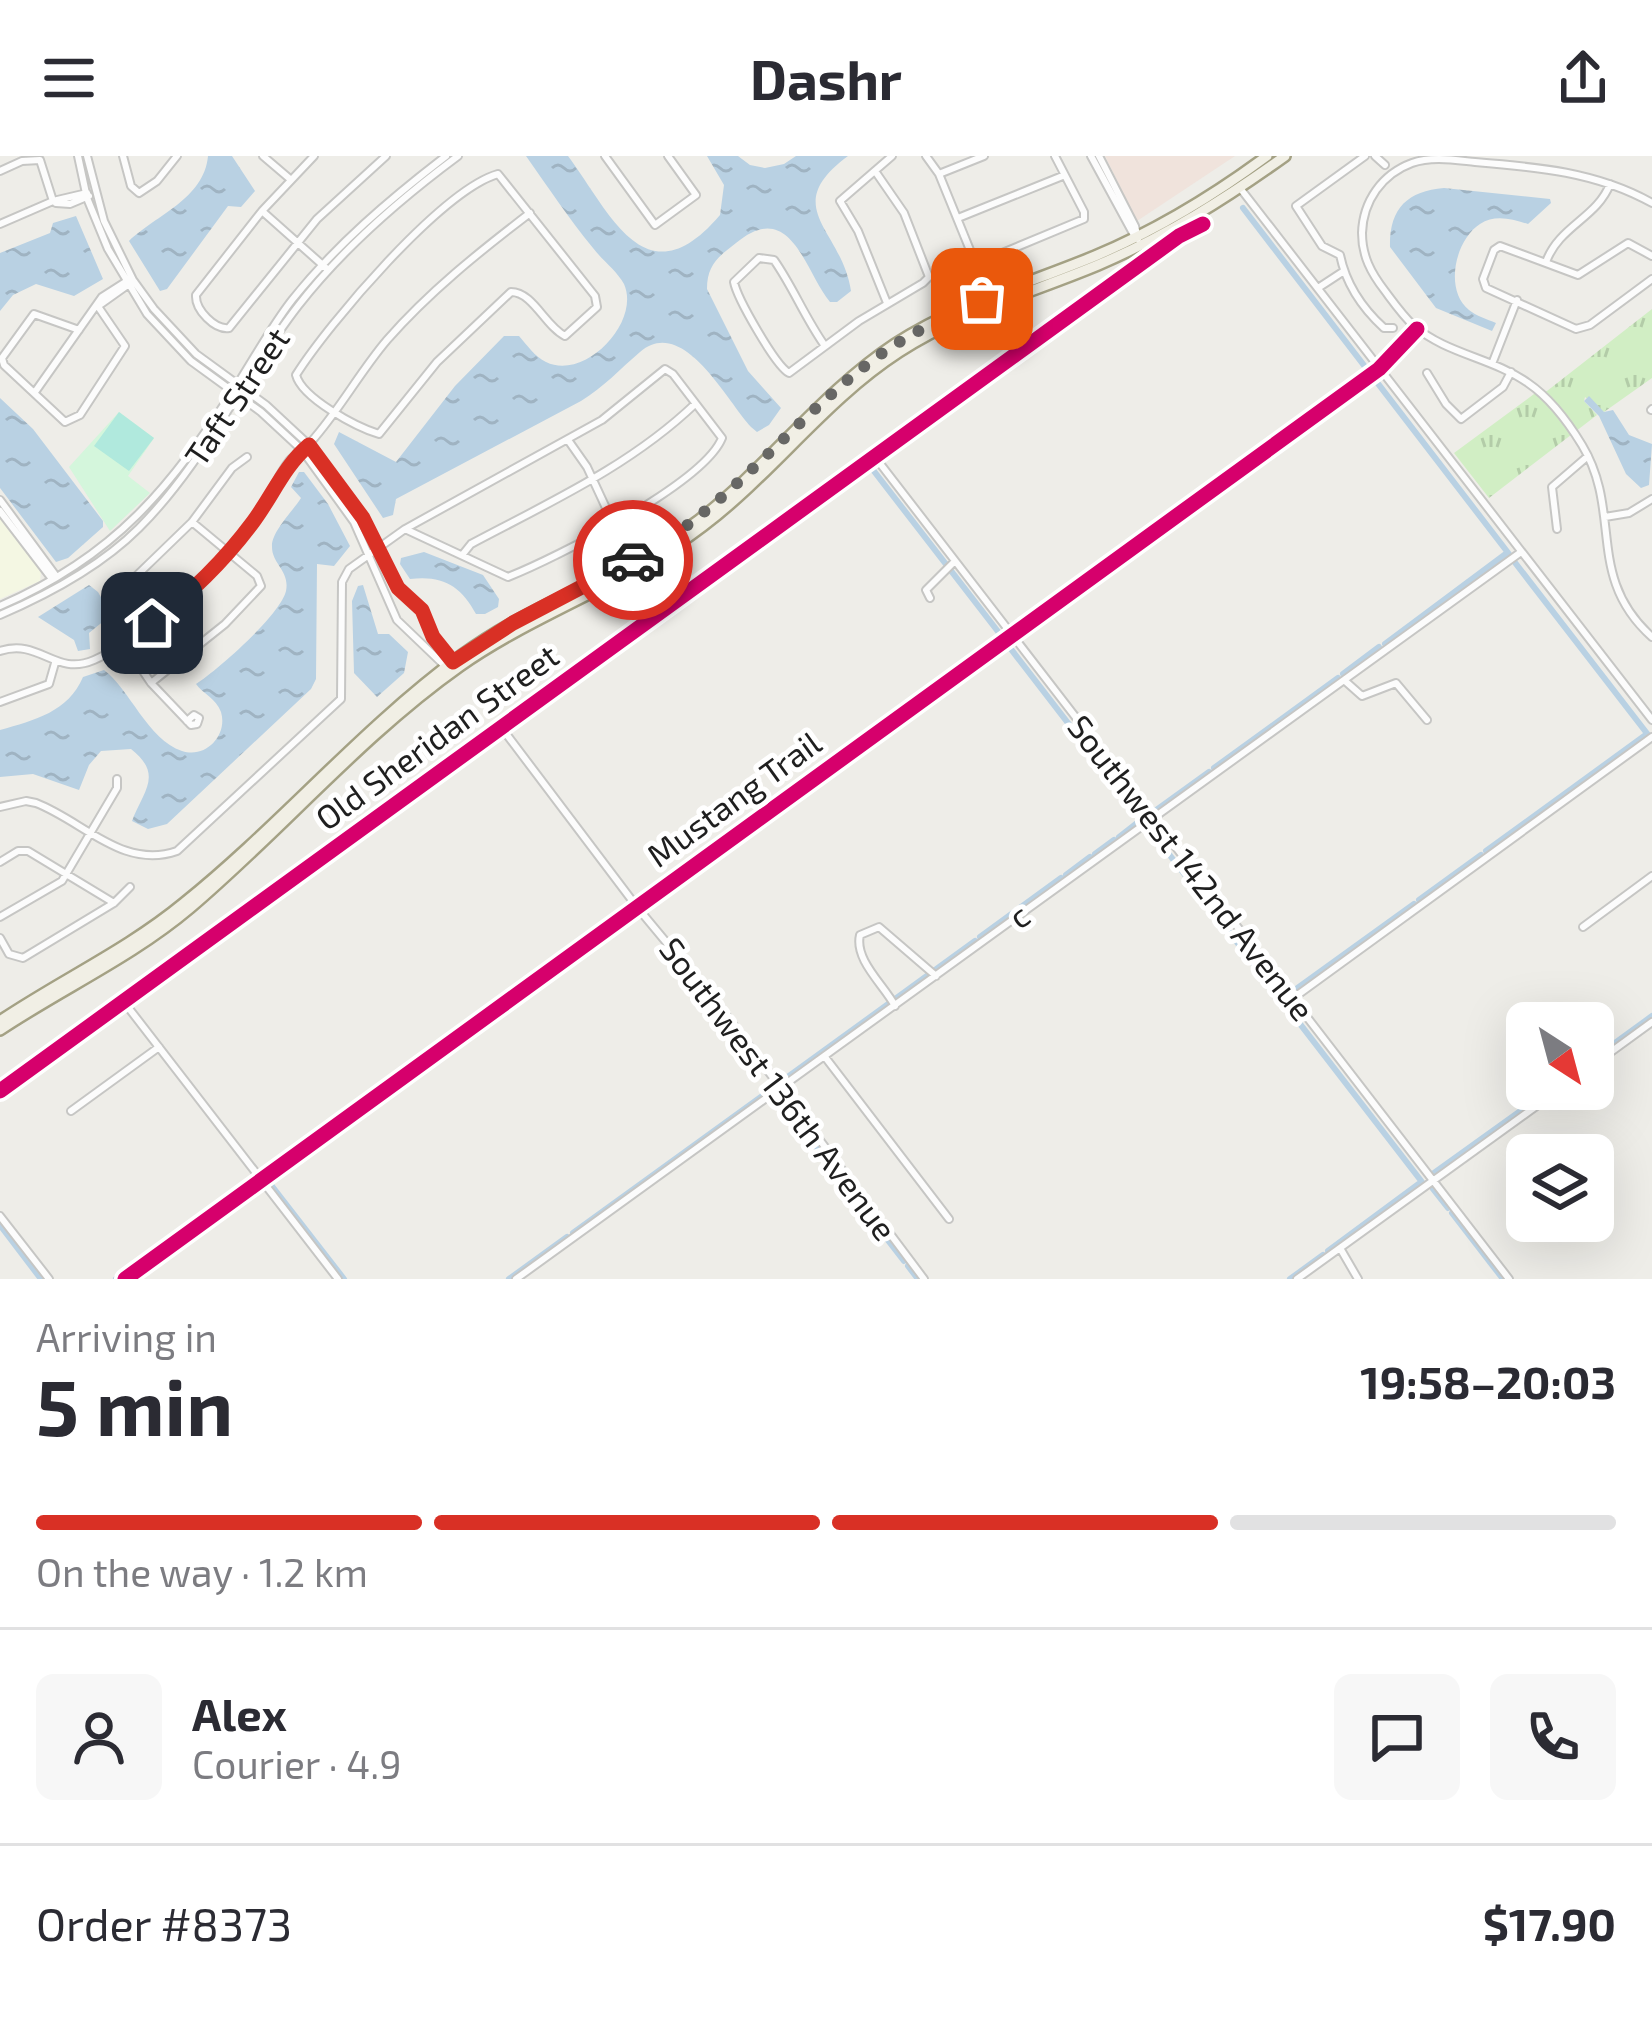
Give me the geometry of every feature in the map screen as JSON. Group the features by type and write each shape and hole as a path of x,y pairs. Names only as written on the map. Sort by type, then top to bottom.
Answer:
{"main road":[{"path":"0,1021 131,942 187,901 388,713 513,623 652,550 698,520 832,394 895,345 982,299 1139,241 1220,202 1268,156"},
{"path":"1139,241 1286,156"},
{"path":"0,1030 176,920 452,667"}],"street":[{"path":"78,156 89,194 129,282 186,344 306,448 363,518 398,588 422,610 452,667"},
{"path":"87,156 89,194"},
{"path":"123,156 131,186 139,193 177,158"},
{"path":"263,156 290,179"},
{"path":"314,156 227,252 195,302 219,328 230,328 298,242 386,156"},
{"name":"Taft Street","path":"327,268 395,195 446,156"},
{"name":"Taft Street","path":"0,610 115,550 198,450 292,301 402,200 458,156"},
{"path":"605,156 655,225 696,195 668,156"},
{"path":"887,303 858,230 840,201 891,156"},
{"path":"926,156 939,174 976,261 1084,219 1055,156"},
{"path":"939,174 984,156"},
{"path":"1095,156 1136,226 1139,241"},
{"path":"1365,156 1296,206 1317,240 1340,255 1350,286 1377,322 1393,328"},
{"path":"1375,156 1384,165"},
{"path":"1652,203 1610,184 1536,166 1434,158 1416,161 1388,177 1364,216 1364,254 1377,280 1417,328 1441,344 1511,373 1542,394 1588,456 1601,493 1607,563 1618,595 1634,621 1652,637"},
{"path":"0,171 22,161 40,160 52,201"},
{"path":"824,346 774,260 759,258 734,282 766,348 789,374 929,277 904,213 875,171"},
{"path":"498,174 530,213 598,301 565,336 515,290 437,362 379,434 334,412 296,381 331,326 400,249 459,198 498,174"},
{"path":"958,218 1065,175"},
{"path":"1545,263 1554,241 1600,205 1610,184"},
{"path":"1233,185 1652,720"},
{"path":"0,224 52,201 67,205 89,194"},
{"path":"262,211 327,268"},
{"path":"0,651 16,646 32,648 56,662 90,662 124,643 198,585 229,552 278,485 289,461 306,448 414,310 475,254 530,213"},
{"name":"Old Sheridan Street","path":"0,1091 1179,236 1203,224"},
{"path":"1652,256 1628,243 1578,275 1497,247 1483,283 1576,329 1590,325 1652,279"},
{"path":"1318,288 1344,271"},
{"path":"35,392 102,297 129,282"},
{"path":"1492,364 1517,300"},
{"path":"80,330 34,314 2,362 69,422 80,415 125,346 97,305"},
{"name":"Mustang Trail","path":"125,1279 1379,369 1417,328"},
{"path":"0,807 26,801 54,810 128,854 165,855 189,843 341,699 342,582 349,569 368,554 405,529 602,420 665,369 722,438 717,449 686,477 613,524 508,577 405,529"},
{"path":"1427,373 1461,419 1503,387 1511,373"},
{"path":"463,554 471,544 640,452 695,404"},
{"path":"568,440 613,524"},
{"path":"306,448 346,508 397,620 452,667"},
{"path":"1557,529 1552,487 1588,456"},
{"path":"152,623 128,587 133,577 192,522 232,468 247,457"},
{"name":"Southwest 142nd Avenue","path":"874,457 1509,1279"},
{"name":"Taft Street","path":"56,580 164,496"},
{"path":"1605,517 1629,513 1652,499"},
{"path":"0,500 56,580"},
{"path":"0,512 56,580"},
{"path":"151,682 225,625 261,586 260,579 192,522"},
{"path":"108,542 115,550"},
{"name":"c","path":"516,1279 1521,552"},
{"path":"930,598 926,590 955,561"},
{"path":"389,601 398,588"},
{"path":"418,639 433,634"},
{"path":"124,643 187,721"},
{"path":"0,702 49,684 56,662"},
{"path":"1344,680 1362,696 1396,683 1427,720"},
{"path":"1642,706 1652,699"},
{"name":"Southwest 136th Avenue","path":"501,727 924,1279"},
{"path":"1292,999 1652,737"},
{"path":"0,917 68,874 117,788 117,779"},
{"path":"0,862 24,850 114,903"},
{"path":"1582,927 1652,876"},
{"path":"0,938 15,958 22,958 114,903 130,887"},
{"path":"893,1002 857,944 869,928 879,927 890,934 933,974"},
{"path":"124,1001 338,1279"},
{"path":"1614,1050 1652,1022"},
{"path":"71,1111 159,1047"},
{"path":"825,1057 949,1219"},
{"path":"1297,1279 1531,1110"},
{"path":"0,1216 49,1279"},
{"path":"1340,1248 1358,1279"}],"shaded area":[{"path":"1105,156 1235,156 1137,221"},
{"path":"119,412 154,438 129,471 94,446"},
{"path":"0,517 41,572 40,581 0,599"}],"green space":[{"path":"1652,309 1652,378 1604,412 1585,397 1597,415 1489,498 1454,453 1534,394 1547,391"},
{"path":"119,412 154,438 128,476 150,493 110,531 69,467"}],"water":[{"path":"208,156 232,156 255,191 241,207 228,206 167,289 160,291 129,241 188,195 205,171"},
{"path":"526,156 568,156 632,240 651,250 671,251 694,240 720,215 724,185 707,156 738,156 765,168 796,156 848,156 828,174 816,205 851,291 830,302 794,244 770,229 755,231 715,262 707,289 748,371 781,408 769,425 757,432 687,352 656,343 581,401 396,499 393,515 383,518 334,444 339,432 396,462 455,386 504,336 519,336 546,362 561,366 592,356 617,330 624,315 624,284"},
{"path":"1444,188 1550,199 1528,224 1498,218 1486,221 1464,241 1456,266 1457,290 1469,310 1496,323 1492,331 1436,308 1390,247 1393,222 1403,204 1420,193"},
{"path":"76,216 103,279 74,296 36,284 13,295 0,311 0,253 50,233 53,223"},
{"path":"1589,396 1604,412 1613,410 1629,435 1652,444 1649,485 1641,488 1626,474 1599,416 1584,401"},
{"path":"0,398 33,429 103,521 103,527 68,558 56,562 0,488"},
{"path":"299,472 304,472 328,504 350,546 334,566 317,564 316,679 311,689 167,824 148,829 132,821 149,775 131,749 101,751 79,790 33,774 0,777 0,730 49,713 69,699 83,677 104,670 170,745 191,753 213,743 221,729 221,712 196,684 246,643 281,602 287,584 273,553 273,541 301,498 291,487"},
{"path":"424,552 483,575 499,599 498,607 476,614 450,584 410,579 401,558"},
{"path":"89,585 111,615 89,633 90,649 78,651 74,640 38,617"},
{"path":"363,585 378,634 389,634 408,652 404,673 377,697 354,673 352,601"}],"waterway":[{"path":"1243,208 1509,554"},
{"path":"0,1085 1150,250"},
{"path":"1224,475 1367,371"},
{"path":"870,466 1003,638"},
{"path":"1204,489 1219,478"},
{"path":"1113,555 1199,493"},
{"path":"1385,644 1507,553"},
{"path":"1011,629 1108,559"},
{"path":"1513,560 1649,736"},
{"path":"933,685 1006,633"},
{"path":"1007,644 1142,819 1119,837"},
{"path":"1343,674 1379,647"},
{"path":"1214,768 1338,678"},
{"path":"701,854 928,689"},
{"path":"1486,851 1647,734"},
{"path":"1155,811 1209,772"},
{"path":"1148,827 1422,1182"},
{"path":"1095,854 1114,840"},
{"path":"1419,900 1481,855"},
{"path":"1066,875 1090,857"},
{"path":"636,901 696,858"},
{"path":"980,937 1061,878"},
{"path":"469,1023 632,904"},
{"path":"1292,992 1414,904"},
{"path":"778,1084 975,941"},
{"path":"1614,1044 1652,1016"},
{"path":"445,1040 464,1026"},
{"path":"262,1174 440,1044"},
{"path":"573,1233 772,1089"},
{"path":"777,1096 876,1225"},
{"path":"1434,1173 1522,1110"},
{"path":"116,1279 255,1179"},
{"path":"268,1181 344,1279"},
{"path":"1328,1251 1420,1183"},
{"path":"1433,1189 1448,1208"},
{"path":"1452,1213 1503,1279"},
{"path":"0,1225 41,1279"},
{"path":"880,1230 904,1261"},
{"path":"509,1279 567,1237"},
{"path":"1290,1279 1323,1255"},
{"path":"908,1266 918,1279"}],"cycle path":[{"path":"0,1091 1179,236 1203,224"},
{"path":"125,1279 1379,369 1417,329"}],"way so far":[{"path":"633,560 720,502 862,368 921,329 982,299"}],"route":[{"path":"152,623 229,552 278,485 289,461 309,445 363,518 398,588 422,610 433,637 453,662 513,623 633,560"}]}
